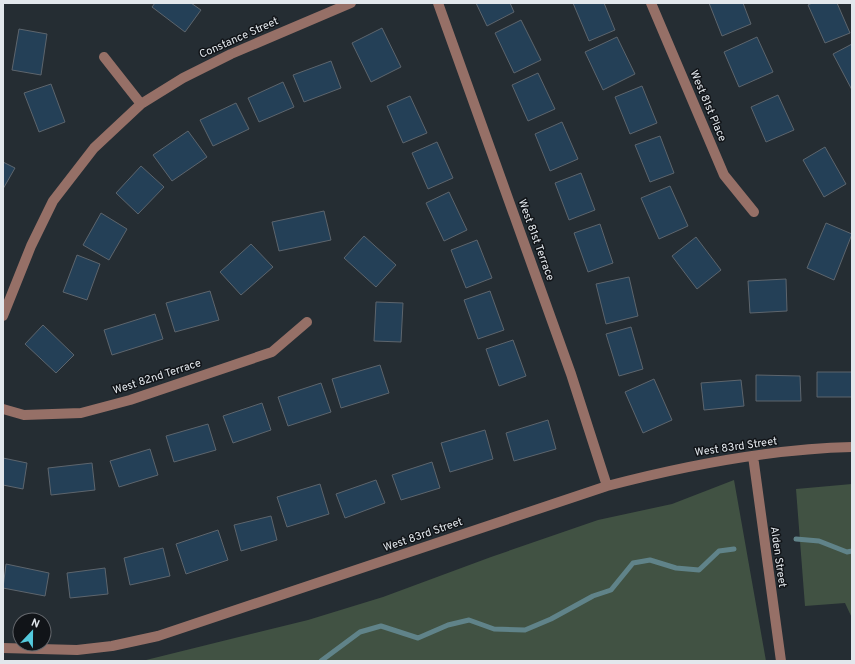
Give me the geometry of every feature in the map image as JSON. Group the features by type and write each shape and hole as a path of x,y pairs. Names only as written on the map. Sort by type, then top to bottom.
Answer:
{"street":[{"name":"Constance Street","path":"3,316 31,246 54,200 94,148 142,104 183,78 231,54 351,3"},
{"name":"West 81st Terrace","path":"438,3 572,374 607,486"},
{"name":"West 81st Place","path":"651,3 724,175 754,212"},
{"path":"104,58 142,104"},
{"name":"West 82nd Terrace","path":"3,409 24,415 81,413 130,400 272,352 307,322"},
{"name":"West 83rd Street","path":"3,648 77,650 112,646 158,636 607,486 671,469 753,456 824,448 852,447"},
{"name":"Alden Street","path":"753,456 781,661"}],"green space":[{"path":"734,480 766,661 142,661 308,620 383,597 491,557 598,520 672,504"},
{"path":"852,484 852,618 845,603 805,606 796,489"}],"building":[{"path":"155,3 191,3 201,10 185,32 152,7"},
{"path":"476,3 510,3 514,12 487,26"},
{"path":"573,3 604,3 615,30 589,41"},
{"path":"709,3 743,3 751,24 722,36"},
{"path":"812,3 837,3 850,33 825,43 808,5"},
{"path":"521,20 541,60 514,73 495,33"},
{"path":"382,28 401,67 371,82 352,43"},
{"path":"19,29 47,34 41,75 12,70"},
{"path":"617,37 635,74 603,90 585,52"},
{"path":"757,37 773,72 739,87 724,52"},
{"path":"852,44 852,90 833,54"},
{"path":"331,61 341,88 304,102 293,75"},
{"path":"538,73 555,109 528,121 512,85"},
{"path":"283,82 294,107 259,122 248,98"},
{"path":"51,84 65,122 39,132 24,93"},
{"path":"642,86 657,123 630,134 615,97"},
{"path":"778,95 794,130 766,142 751,107"},
{"path":"410,96 427,133 403,143 387,106"},
{"path":"236,103 249,129 213,146 200,120"},
{"path":"562,122 578,159 550,171 535,134"},
{"path":"188,131 207,157 172,181 153,155"},
{"path":"660,136 674,173 650,182 635,145"},
{"path":"437,142 453,178 428,189 412,153"},
{"path":"825,147 846,184 824,197 803,160"},
{"path":"3,162 15,168 3,189"},
{"path":"141,166 164,187 138,214 116,193"},
{"path":"581,173 595,210 569,220 555,183"},
{"path":"670,186 688,226 659,239 641,198"},
{"path":"449,192 467,230 444,241 426,203"},
{"path":"324,211 331,240 279,251 272,222"},
{"path":"101,213 127,229 109,260 83,245"},
{"path":"826,223 852,234 834,280 807,268"},
{"path":"600,224 613,263 588,272 574,233"},
{"path":"364,236 396,265 376,287 344,258"},
{"path":"696,237 721,270 697,289 672,256"},
{"path":"477,240 492,278 466,288 451,250"},
{"path":"251,244 273,267 241,295 220,272"},
{"path":"77,255 100,264 87,300 63,292"},
{"path":"629,277 638,316 606,324 596,284"},
{"path":"786,279 787,311 750,313 748,281"},
{"path":"210,291 219,320 175,332 166,303"},
{"path":"490,291 504,330 478,339 464,300"},
{"path":"376,302 403,303 401,342 374,341"},
{"path":"155,314 163,339 112,355 104,330"},
{"path":"43,325 74,355 56,373 25,344"},
{"path":"631,327 643,369 619,376 606,334"},
{"path":"513,340 526,376 499,386 486,349"},
{"path":"380,365 389,393 341,408 332,379"},
{"path":"817,372 852,372 852,397 817,397"},
{"path":"756,375 800,376 801,401 756,401"},
{"path":"654,379 672,420 643,433 625,392"},
{"path":"741,380 744,406 704,410 701,383"},
{"path":"321,383 331,412 288,426 278,397"},
{"path":"262,403 271,430 233,443 223,416"},
{"path":"548,420 556,449 514,461 506,433"},
{"path":"208,424 216,450 174,462 166,436"},
{"path":"485,430 493,459 450,472 441,443"},
{"path":"150,449 158,475 119,487 110,461"},
{"path":"3,458 27,463 23,489 3,485"},
{"path":"432,462 440,488 401,500 392,475"},
{"path":"92,463 95,490 51,495 48,468"},
{"path":"376,480 385,503 345,518 336,494"},
{"path":"320,484 329,514 287,527 277,497"},
{"path":"271,516 277,540 241,551 234,525"},
{"path":"218,530 228,560 186,574 176,544"},
{"path":"163,548 170,576 130,585 124,558"},
{"path":"6,564 49,573 45,596 3,588"},
{"path":"105,568 108,594 70,598 67,573"}],"waterway":[{"path":"796,539 819,541 847,552 852,551"},
{"path":"321,661 360,632 381,626 418,638 448,625 469,620 494,629 525,630 551,619 593,596 611,590 633,563 650,560 676,568 699,570 719,551 734,549"}]}
